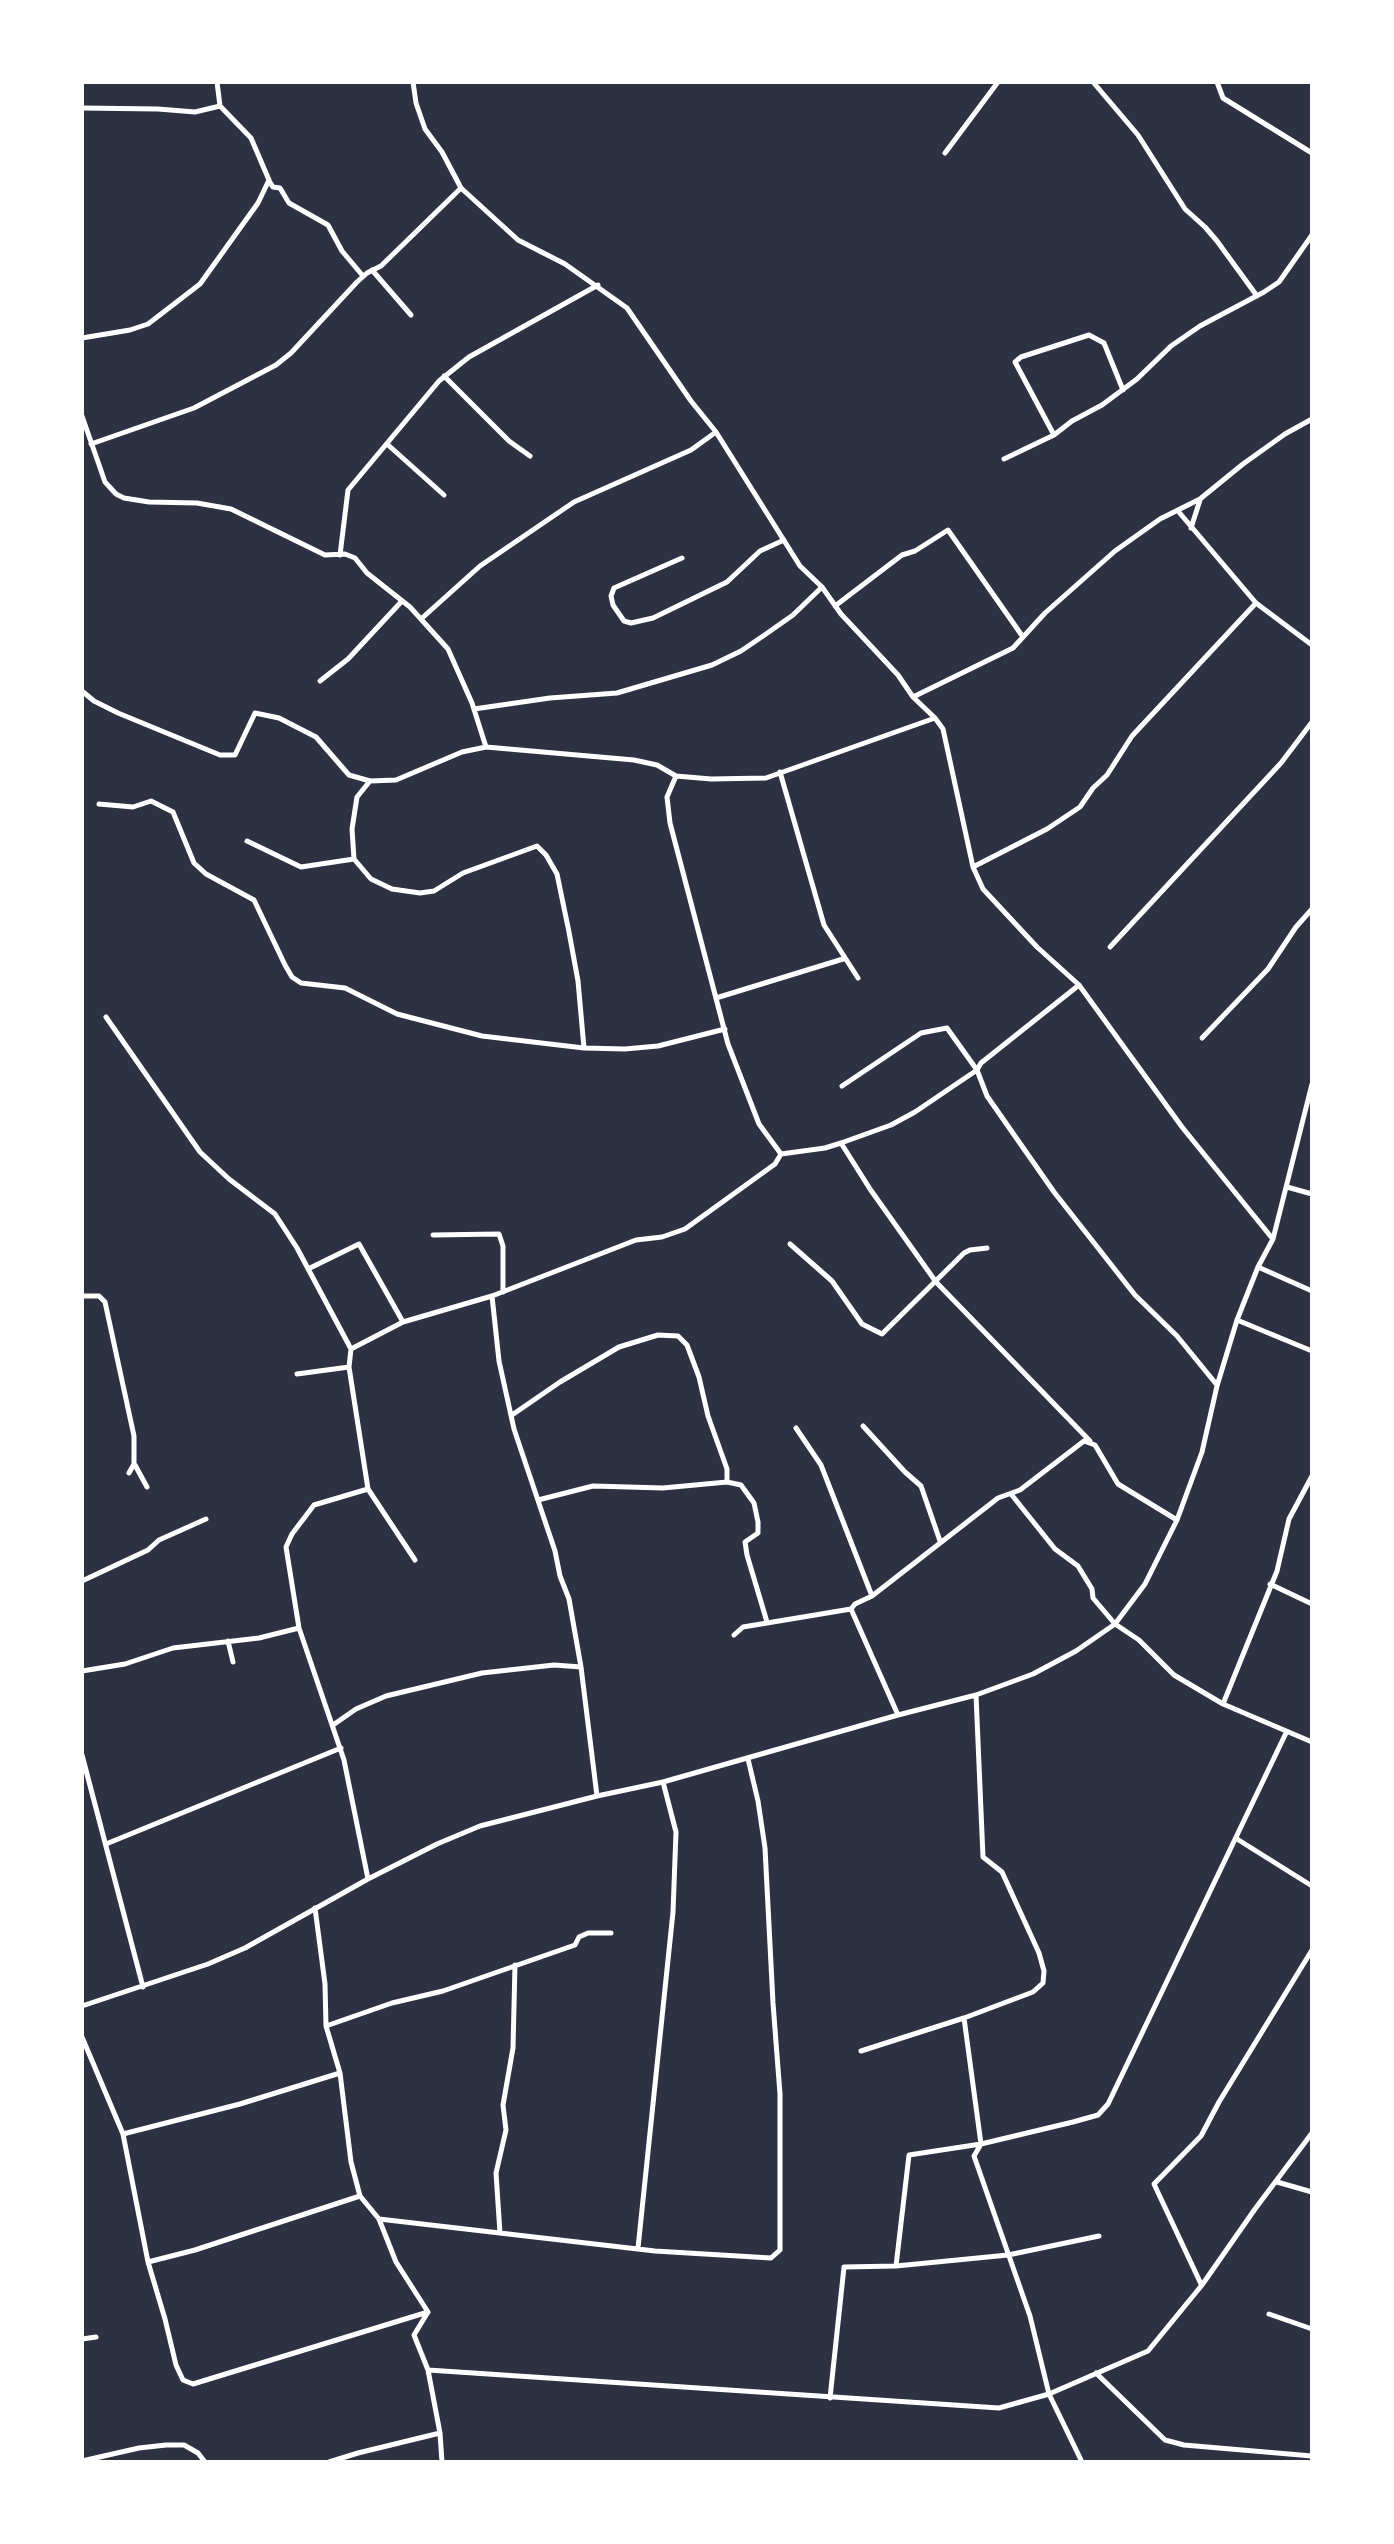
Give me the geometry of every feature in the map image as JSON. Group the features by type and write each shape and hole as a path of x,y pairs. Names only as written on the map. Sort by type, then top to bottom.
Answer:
{"street":[{"path":"217,82 220,106 251,138 273,187 280,188 289,203 328,225 342,251 363,276"},
{"path":"413,82 425,129 442,152 461,188 518,240 565,264 627,308 716,432 800,566 822,587 835,606 898,675 913,697 935,718 943,729 973,867 983,889 1037,947 1079,985 1182,1127 1273,1239"},
{"path":"945,153 998,82"},
{"path":"1093,82 1138,135 1185,209 1217,241 1257,296"},
{"path":"1217,82 1223,98 1312,153"},
{"path":"82,108 195,112 220,106"},
{"path":"82,338 148,324 200,284 258,203 269,180"},
{"path":"91,444 194,408 276,365 363,276 381,266 461,188"},
{"path":"1004,459 1054,435 1123,390 1171,346 1200,326 1279,282 1312,235"},
{"path":"372,270 411,315"},
{"path":"340,555 348,490 444,376 469,357 598,285"},
{"path":"1054,435 1015,362 1021,357 1089,335 1104,343 1123,390"},
{"path":"444,376 509,441 530,456"},
{"path":"82,416 105,482 116,494 149,502 197,503 231,509 325,555 355,558 367,573 403,601 448,649 474,709 486,747"},
{"path":"913,697 1005,652 1115,551 1160,519 1200,499 1285,434 1312,419"},
{"path":"421,619 480,566 574,502 691,450 716,432"},
{"path":"387,444 444,495"},
{"path":"1191,528 1200,499"},
{"path":"1178,511 1256,603 1312,645"},
{"path":"835,606 902,555 915,551 948,530 1023,637"},
{"path":"682,558 614,588 611,596 613,605 624,621 631,623 653,618 727,582 760,551 784,540"},
{"path":"474,709 550,698 617,693 712,665 741,651 793,615 822,587"},
{"path":"320,681 348,659 403,601"},
{"path":"973,867 1047,829 1080,807 1107,775 1132,736 1256,603"},
{"path":"82,691 118,713 220,755 235,755 255,713 279,718 316,737 349,775 370,781 396,780 462,752 486,747 634,760 657,765 676,776 766,778 935,718"},
{"path":"1110,947 1221,830 1281,763 1312,722"},
{"path":"780,772 824,925 858,978"},
{"path":"676,776 667,797 670,823 728,1044 759,1124 781,1154"},
{"path":"370,781 357,797 352,829 354,859 371,879 392,889 420,893 434,891 463,873 537,846 546,855 557,874 578,981 584,1048"},
{"path":"99,804 133,807 151,801 173,812 194,863 206,874 254,900 285,965 292,977 301,983 345,988 397,1014 482,1036 584,1048 658,1046 725,1029"},
{"path":"247,841 301,867 354,859"},
{"path":"1202,1038 1268,969 1312,909"},
{"path":"716,998 843,959"},
{"path":"781,1154 841,1143 891,1125 915,1112 977,1070 981,1063 1079,985"},
{"path":"106,1017 200,1152 275,1214 308,1269 351,1349 349,1367 368,1489 415,1560"},
{"path":"842,1086 921,1033 947,1028 977,1070 994,1107 1106,1260 1135,1295 1177,1336 1217,1386"},
{"path":"82,2006 208,1964 245,1948 368,1879 480,1826 663,1782 976,1695 1033,1674 1076,1651 1115,1624 1145,1584 1177,1520 1202,1452 1217,1386 1237,1320 1273,1239 1310,1103 1312,1084"},
{"path":"841,1143 936,1282 1095,1445 1118,1484 1177,1520"},
{"path":"351,1349 403,1322 492,1296 636,1240 662,1237 685,1229 775,1164 781,1154"},
{"path":"1287,1187 1312,1194"},
{"path":"433,1235 499,1234 503,1246 503,1292"},
{"path":"308,1269 359,1244 403,1322"},
{"path":"790,1244 832,1281 862,1324 882,1334 964,1253 987,1248"},
{"path":"1258,1267 1312,1291"},
{"path":"82,1296 99,1296 105,1302 133,1432 134,1464 147,1487"},
{"path":"492,1296 499,1361 514,1429 569,1599 597,1796"},
{"path":"1237,1320 1312,1351"},
{"path":"512,1415 619,1347 658,1335 678,1336 687,1345 699,1377 708,1416 727,1469 727,1482"},
{"path":"297,1374 349,1367"},
{"path":"863,1426 921,1486 940,1541"},
{"path":"796,1428 821,1465 872,1596"},
{"path":"734,1635 743,1627 851,1609 998,1498 1020,1490 1079,1443 1090,1441"},
{"path":"129,1473 134,1464"},
{"path":"1223,1704 1277,1571 1289,1519 1312,1476"},
{"path":"538,1500 593,1486 663,1488 727,1482 741,1485 754,1503 758,1533 745,1542 767,1622"},
{"path":"368,1489 314,1505 286,1547 299,1628 341,1748 368,1879"},
{"path":"1011,1494 1055,1549 1078,1566 1092,1589 1093,1598 1115,1624 1139,1640 1174,1675 1223,1704 1312,1742"},
{"path":"82,1581 206,1519"},
{"path":"1270,1584 1312,1604"},
{"path":"851,1609 898,1715"},
{"path":"82,1671 125,1664 173,1648 259,1638 299,1628"},
{"path":"228,1641 233,1662"},
{"path":"333,1725 356,1709 386,1696 482,1673 554,1665 581,1667"},
{"path":"861,2051 964,2018 1033,1992 1043,1983 1044,1971 1039,1953 1002,1872 983,1857 976,1695"},
{"path":"896,2266 909,2155 981,2144 1098,2115 1108,2104 1286,1733"},
{"path":"106,1844 341,1748"},
{"path":"82,1755 143,1987"},
{"path":"379,2219 638,2248 771,2258 780,2250 780,2094 766,1871 758,1801 748,1759"},
{"path":"638,2248 676,1860 676,1832 663,1782"},
{"path":"1237,1839 1312,1886"},
{"path":"315,1908 325,1984 326,2026 340,2073 351,2162 360,2196 379,2219 396,2262 428,2312"},
{"path":"326,2026 392,2003 443,1991 575,1945 579,1937 588,1933 611,1933"},
{"path":"1202,2285 1154,2184 1201,2136 1312,1950"},
{"path":"500,2233 496,2173 506,2130 503,2105 513,2048 515,1965"},
{"path":"964,2018 981,2144 974,2156 1030,2316 1049,2394 1082,2462"},
{"path":"82,2037 123,2134 148,2262 176,2365 183,2380 193,2384 428,2312"},
{"path":"123,2134 240,2104 340,2073"},
{"path":"428,2370 999,2408 1049,2394 1148,2351 1202,2285 1312,2133"},
{"path":"1277,2182 1312,2192"},
{"path":"148,2262 195,2250 360,2196"},
{"path":"830,2398 844,2267 896,2266 1008,2255 1099,2236"},
{"path":"428,2312 414,2335 428,2370 442,2462"},
{"path":"1269,2314 1312,2329"},
{"path":"82,2339 96,2337"},
{"path":"1096,2373 1165,2440 1184,2445 1312,2456"},
{"path":"329,2462 440,2433"},
{"path":"82,2461 139,2448 184,2445 198,2453 205,2462"}]}
